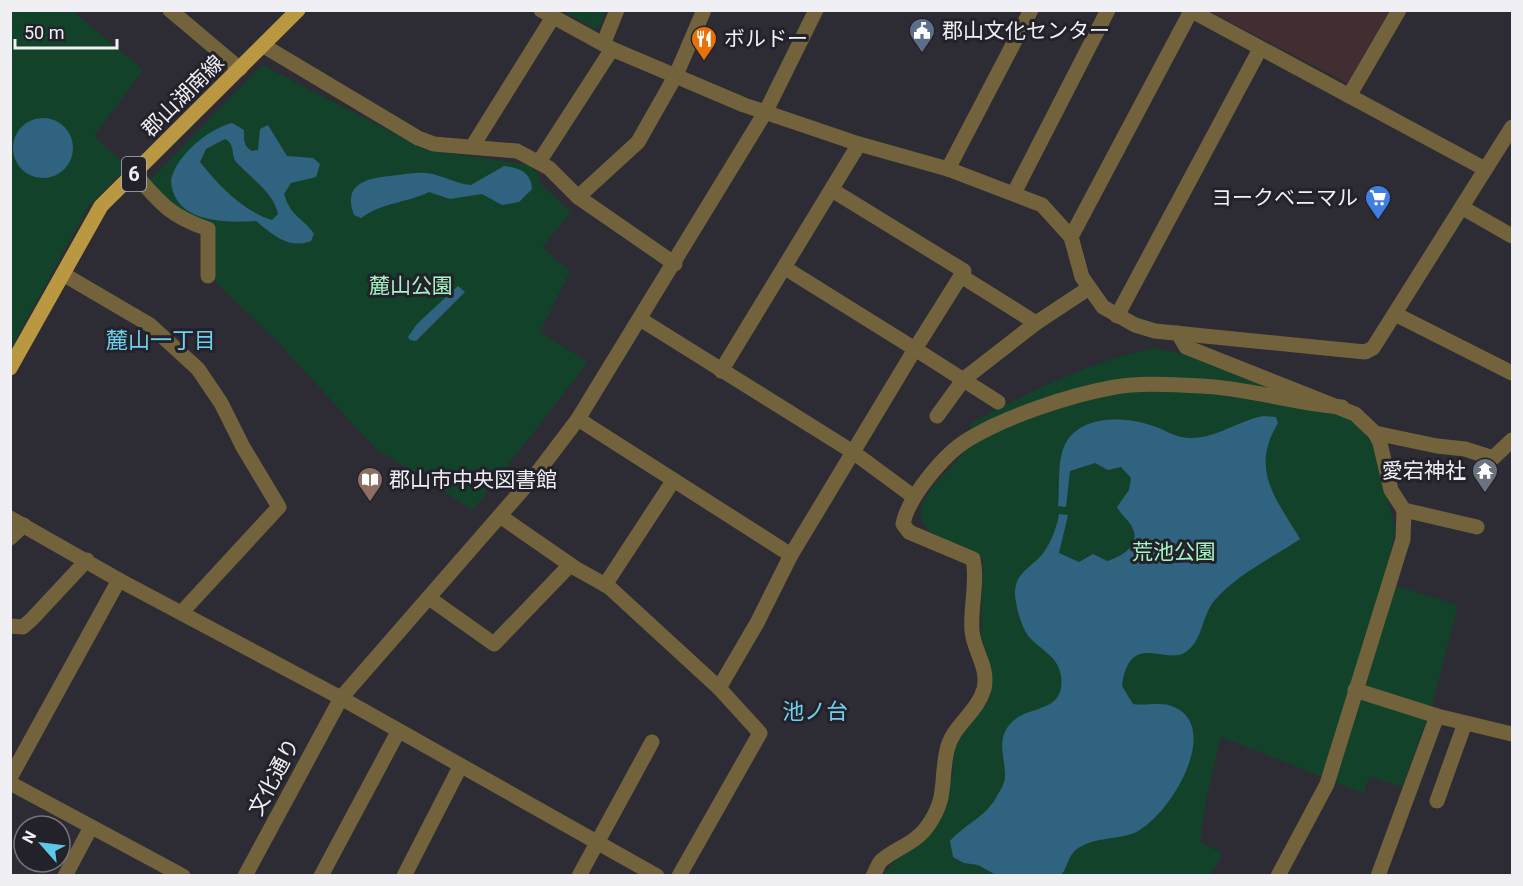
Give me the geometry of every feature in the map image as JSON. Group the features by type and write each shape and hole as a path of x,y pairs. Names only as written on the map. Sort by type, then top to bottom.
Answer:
{"main road":[{"name":"郡山湖南線","path":"10,369 101,206 298,10"}],"street":[{"path":"170,10 240,69"},
{"path":"538,162 608,46 617,10"},
{"path":"578,197 638,142 676,75 704,10"},
{"name":"文化通り","path":"245,876 341,698 537,474 578,419 675,264 766,111 816,10"},
{"path":"948,169 1031,10"},
{"path":"1014,193 1108,10"},
{"path":"1349,96 1399,10"},
{"path":"1071,237 1190,11 1485,169"},
{"path":"472,147 547,14 608,46 766,111 859,144 948,169 1042,205 1071,237 1083,277 1089,288 1103,307 1117,316 1155,331 1365,352 1373,348 1512,127"},
{"path":"264,46 418,138 434,144 517,151 538,162 549,168 578,197 675,264"},
{"path":"1117,316 1260,49"},
{"path":"721,371 859,144"},
{"path":"134,173 165,208 182,220 208,229 208,276"},
{"path":"719,688 757,622 790,555 964,271 832,190"},
{"path":"1463,208 1512,236"},
{"path":"785,268 999,402"},
{"path":"63,274 150,325 198,369 221,403 243,447 279,507 182,612"},
{"path":"961,276 1036,323"},
{"path":"937,416 964,380 1036,323 1089,288"},
{"path":"1395,314 1512,373"},
{"path":"640,319 852,452 914,497"},
{"path":"1179,333 1186,347 1355,414 1375,433 1391,490 1404,510 1403,539 1327,784 1278,876"},
{"path":"873,876 881,861 919,838 935,815 943,795 946,752 950,739 972,713 984,688 985,669 972,632 976,577 973,559 909,532 903,524 914,497 944,460 968,440 1053,403 1116,387 1205,386 1316,405 1342,407"},
{"path":"578,419 790,555"},
{"path":"1375,433 1437,446 1465,448 1493,458 1512,440"},
{"path":"605,585 673,480"},
{"path":"1404,510 1477,527"},
{"path":"500,516 570,565 605,585 719,688 760,734 679,876"},
{"path":"10,538 17,522 119,580 341,698 657,876"},
{"path":"10,626 23,627 87,560"},
{"path":"429,598 494,644 570,565"},
{"path":"10,778 119,580"},
{"path":"1355,690 1437,716 1512,734"},
{"path":"1378,876 1437,716"},
{"path":"1437,801 1465,723"},
{"path":"321,876 398,732"},
{"path":"579,876 652,742"},
{"path":"404,876 460,767"},
{"path":"10,783 183,876"},
{"path":"65,876 91,826"}],"shaded area":[{"path":"1209,11 1389,11 1347,83"}],"green space":[{"path":"10,11 73,11 143,70 94,136 127,167 88,207 12,346"},
{"path":"563,11 605,11 598,30"},
{"name":"麓山公園","path":"262,65 424,149 530,165 538,174 541,184 571,212 542,247 570,271 540,332 588,362 473,510 375,448 277,341 216,283 212,277 210,225 184,215 148,182"},
{"name":"荒池公園","path":"1154,348 1184,354 1355,421 1373,444 1395,533 1383,582 1458,605 1432,705 1402,787 1370,776 1363,793 1221,737 1205,804 1200,842 1223,854 1210,875 883,876 894,861 922,841 941,815 953,773 953,749 989,661 981,636 983,559 967,548 946,540 928,529 922,521 921,511 927,494 967,447 970,424 1059,379 1106,361"}],"water":[{"path":"37,118 49,118 65,126 71,136 73,148 71,160 65,170 49,178 37,178 21,170 13,154 13,142 21,126"},
{"path":"232,123 244,130 244,140 252,151 258,150 260,129 268,125 287,156 313,158 320,164 316,177 291,183 284,194 290,208 314,234 311,241 295,244 281,239 256,221 216,220 191,212 181,205 174,194 171,180 174,171 194,145 223,126","holes":["225,139 237,163 262,187 276,206 278,214 272,220 251,211 232,197 200,162 206,149"]},
{"path":"504,166 523,172 531,183 532,189 519,202 502,205 482,194 450,199 429,192 378,209 361,218 354,215 351,203 352,194 361,183 369,180 423,173 471,185"},
{"path":"458,286 465,292 416,341 410,340 408,337 417,324"},
{"path":"1263,416 1276,417 1278,423 1266,455 1269,483 1300,539 1243,575 1223,592 1206,614 1195,642 1184,653 1176,655 1139,654 1132,659 1126,669 1122,686 1133,704 1169,705 1188,718 1193,733 1192,752 1186,772 1175,792 1148,824 1134,833 1090,842 1077,849 1071,855 1061,875 996,875 978,865 964,863 953,857 950,841 988,809 1003,786 1005,770 1002,741 1007,728 1020,716 1052,702 1058,696 1061,688 1061,676 1057,663 1030,638 1022,624 1015,595 1017,581 1047,548 1059,514 1068,515 1059,553 1079,562 1093,554 1107,561 1113,559 1124,553 1132,545 1134,539 1132,527 1117,507 1129,490 1131,478 1121,467 1108,470 1095,463 1070,471 1066,507 1058,506 1060,461 1070,436 1090,424 1127,420 1155,426 1184,438 1199,438"}],"place":[{"name":"郡山文化センター","path":"922,54"},
{"name":"ボルドー","path":"704,62"},
{"name":"ヨークベニマル","path":"1378,221"},
{"name":"愛宕神社","path":"1485,494"},
{"name":"郡山市中央図書館","path":"370,503"}],"district":[{"name":"麓山一丁目","path":"161,340"},
{"name":"池ノ台","path":"815,711"}]}
